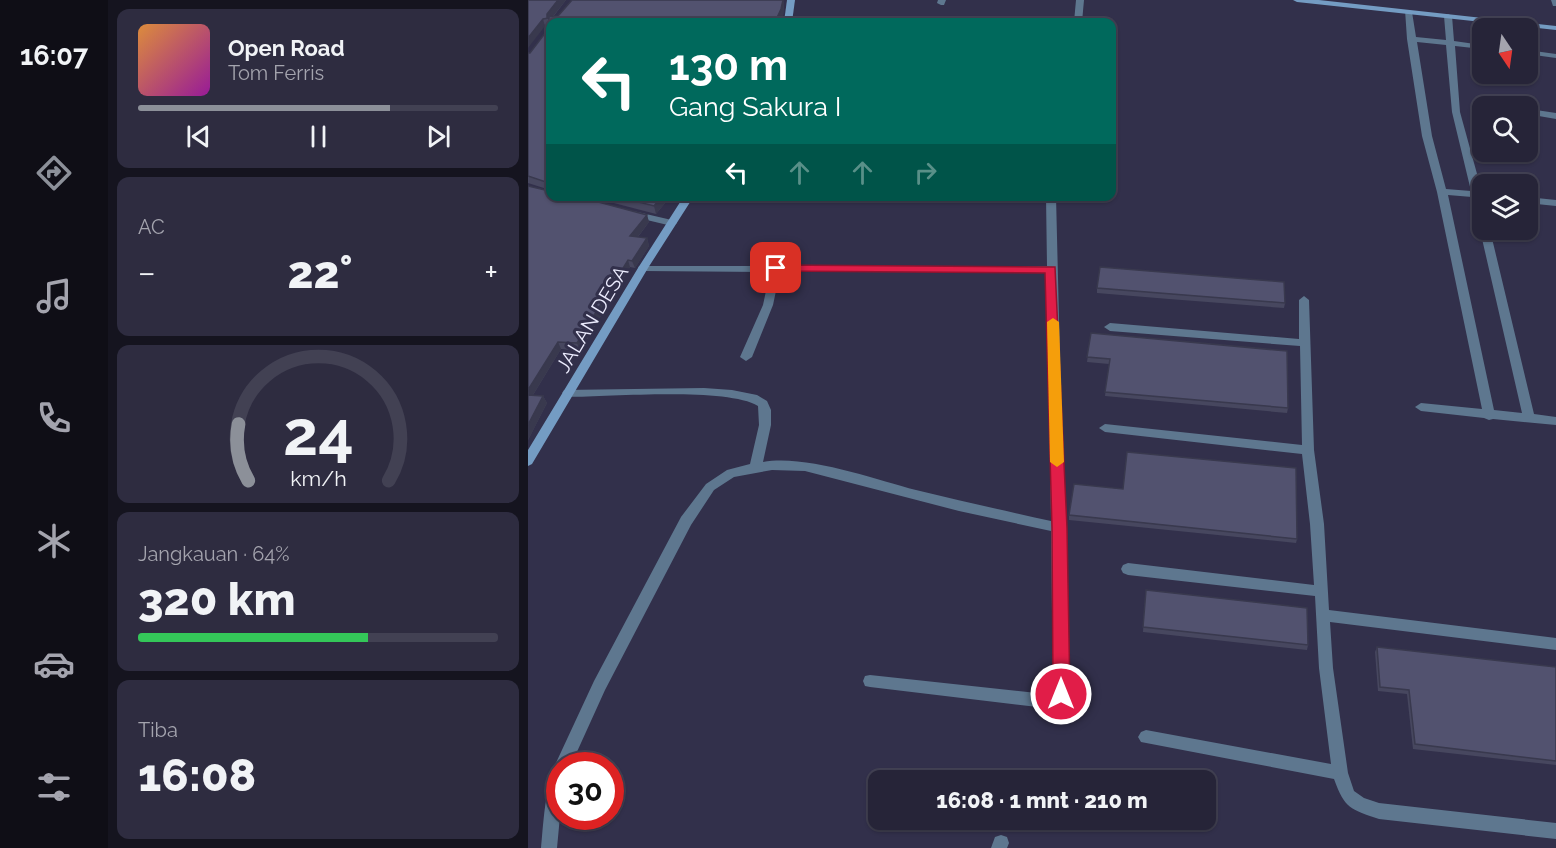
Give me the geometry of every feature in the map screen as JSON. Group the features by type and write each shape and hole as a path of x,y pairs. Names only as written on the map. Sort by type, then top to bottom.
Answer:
{"street":[{"path":"789,18 791,0"},
{"path":"1078,18 1080,0"},
{"path":"1300,0 1556,28"},
{"path":"1555,0 1556,4"},
{"path":"1408,12 1427,136 1442,192 1489,416"},
{"path":"1448,16 1456,112 1474,174"},
{"path":"1411,39 1472,46"},
{"path":"1538,54 1556,56"},
{"path":"1538,113 1556,116"},
{"path":"1442,192 1472,194"},
{"name":"JALAN DESA","path":"528,461 643,268 686,201"},
{"path":"870,681 1046,701 1058,699 1061,694 1060,528 1051,269 1051,201"},
{"path":"1538,201 1556,203"},
{"path":"617,210 672,223"},
{"path":"1487,240 1529,419"},
{"path":"643,268 1051,269"},
{"path":"746,357 761,325 776,268"},
{"path":"1304,300 1308,450 1317,524 1326,668 1340,773 1348,796 1359,804 1379,811 1556,831"},
{"path":"1110,327 1306,343"},
{"path":"568,393 739,393 762,401 766,410 756,467"},
{"path":"1421,407 1489,416 1556,421"},
{"path":"1105,428 1308,450"},
{"path":"569,752 599,686 686,521 710,487 731,473 756,467 789,464 805,466 959,506 1060,528"},
{"path":"1128,569 1320,591"},
{"path":"1324,615 1556,644"},
{"path":"1146,737 1340,773"},
{"path":"549,846 551,830"}],"building":[{"path":"528,0 558,0 547,17 558,16 572,0 783,0 777,18 546,18 528,38"},
{"path":"546,32 546,182 528,176 528,53"},
{"path":"528,186 546,190 546,201 595,201 647,215 630,236 647,238 632,261 628,260 577,343 558,342 528,390"},
{"path":"634,201 658,201 654,206"},
{"path":"1100,267 1284,282 1285,303 1097,288"},
{"path":"1091,333 1287,351 1288,408 1105,392 1110,359 1087,357"},
{"path":"528,395 543,396 528,425"},
{"path":"1127,452 1296,468 1297,539 1069,515 1074,484 1123,489"},
{"path":"1146,590 1307,608 1308,645 1143,627"},
{"path":"1377,647 1556,667 1556,761 1415,744 1409,690 1380,687"}],"slow traffic":[{"path":"1053,322 1057,462"}],"route":[{"path":"776,268 1051,269 1060,528 1061,694"}]}
